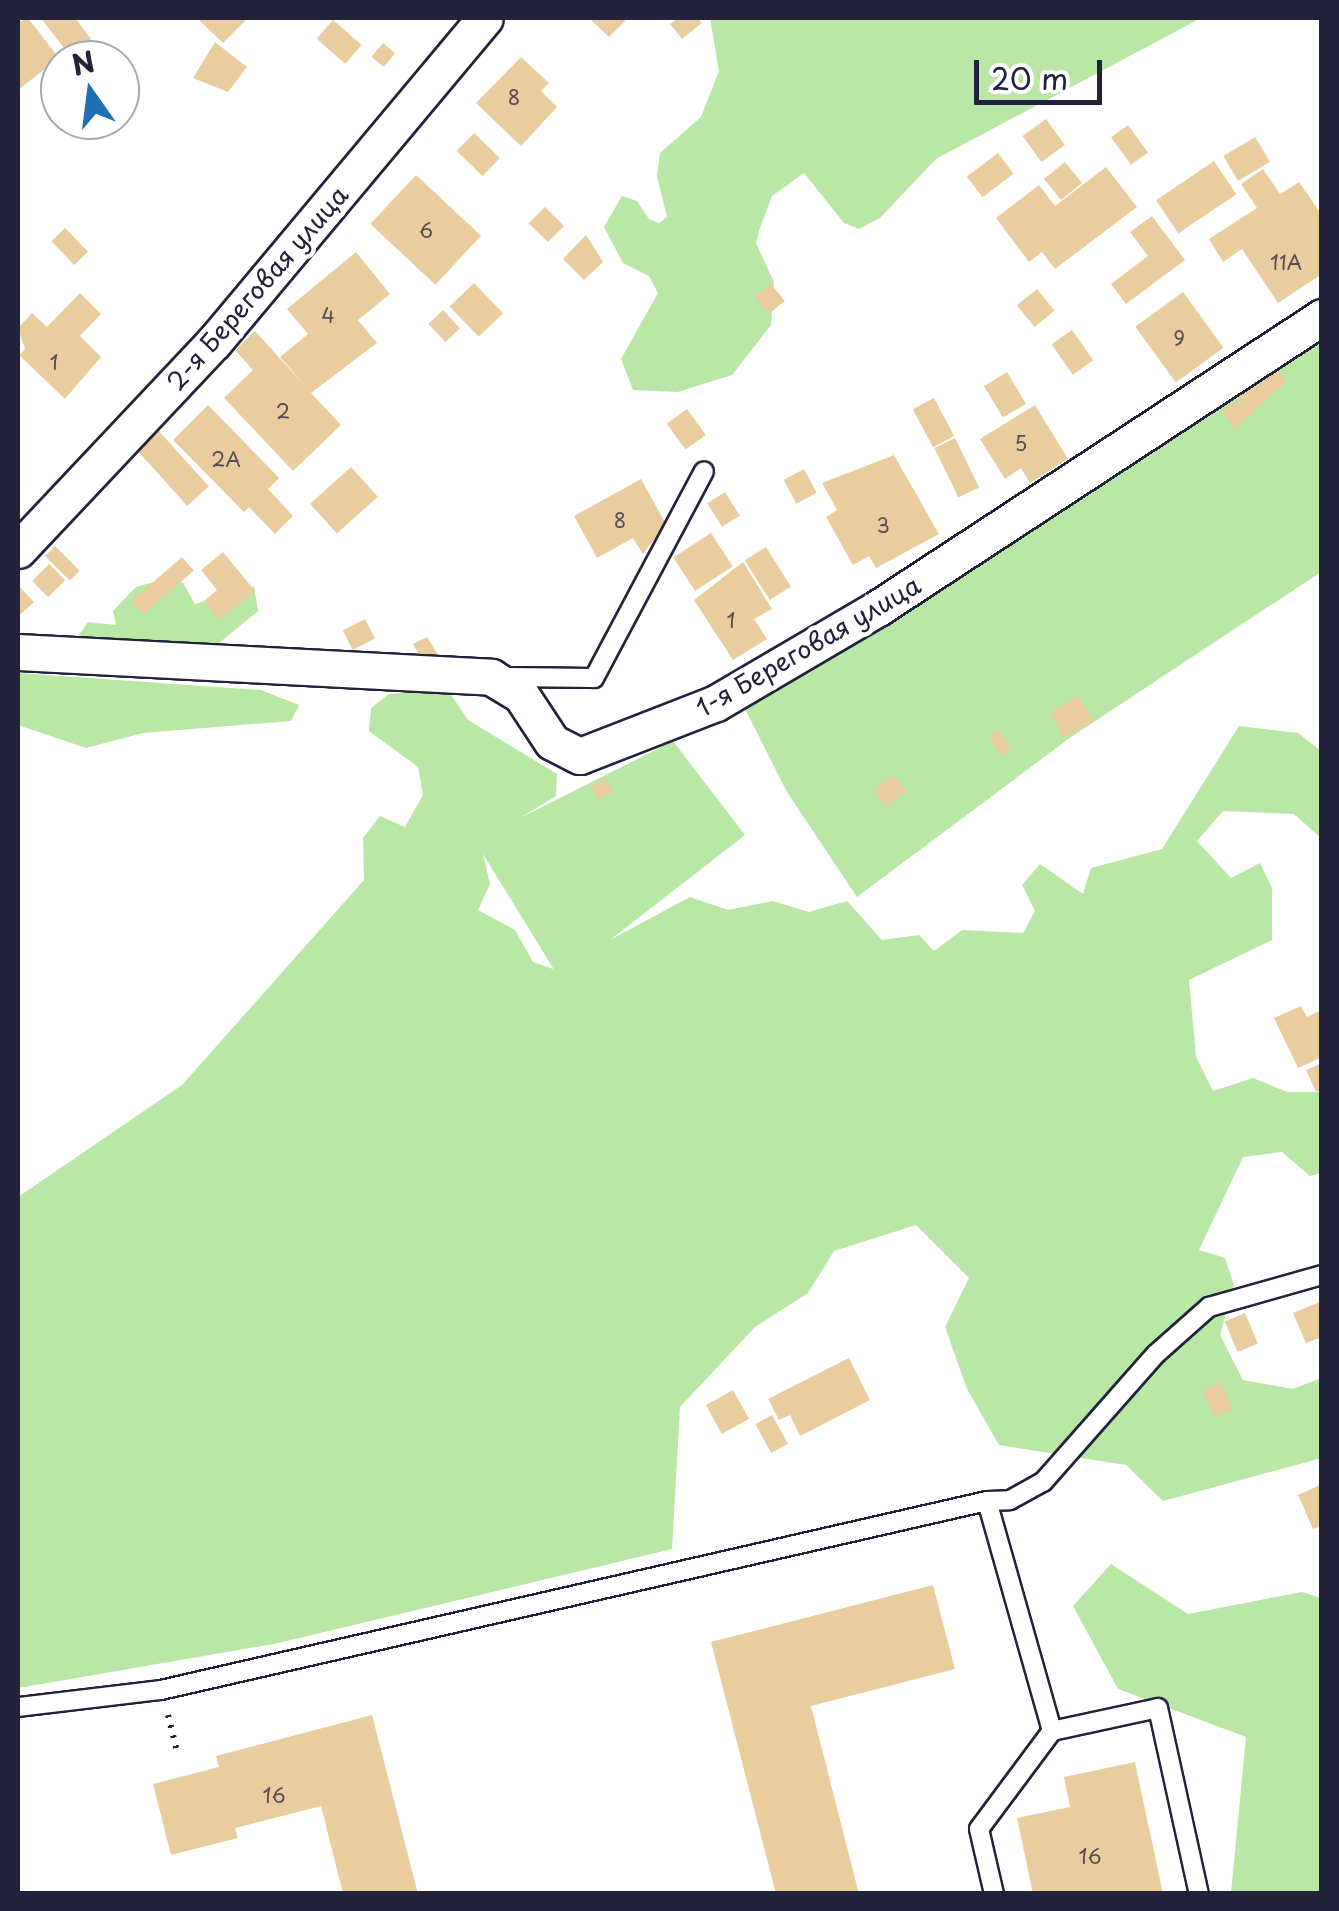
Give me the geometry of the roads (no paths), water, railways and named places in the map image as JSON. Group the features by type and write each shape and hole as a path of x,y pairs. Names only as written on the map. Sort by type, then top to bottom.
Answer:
{"street":[{"name":"2-я Береговая улица","path":"18,550 214,342 485,18"},
{"name":"1-я Береговая улица","path":"491,677 520,696 552,742 580,756 716,704 1001,533 1322,317"},
{"path":"18,652 491,677"}],"lane":[{"path":"491,677 594,678 704,472"},
{"path":"18,1707 161,1690 986,1501 1010,1500 1044,1482 1156,1354 1209,1307 1322,1275"},
{"path":"986,1501 1052,1731"},
{"path":"994,1894 980,1829 1052,1731 1158,1708 1199,1894"}]}
